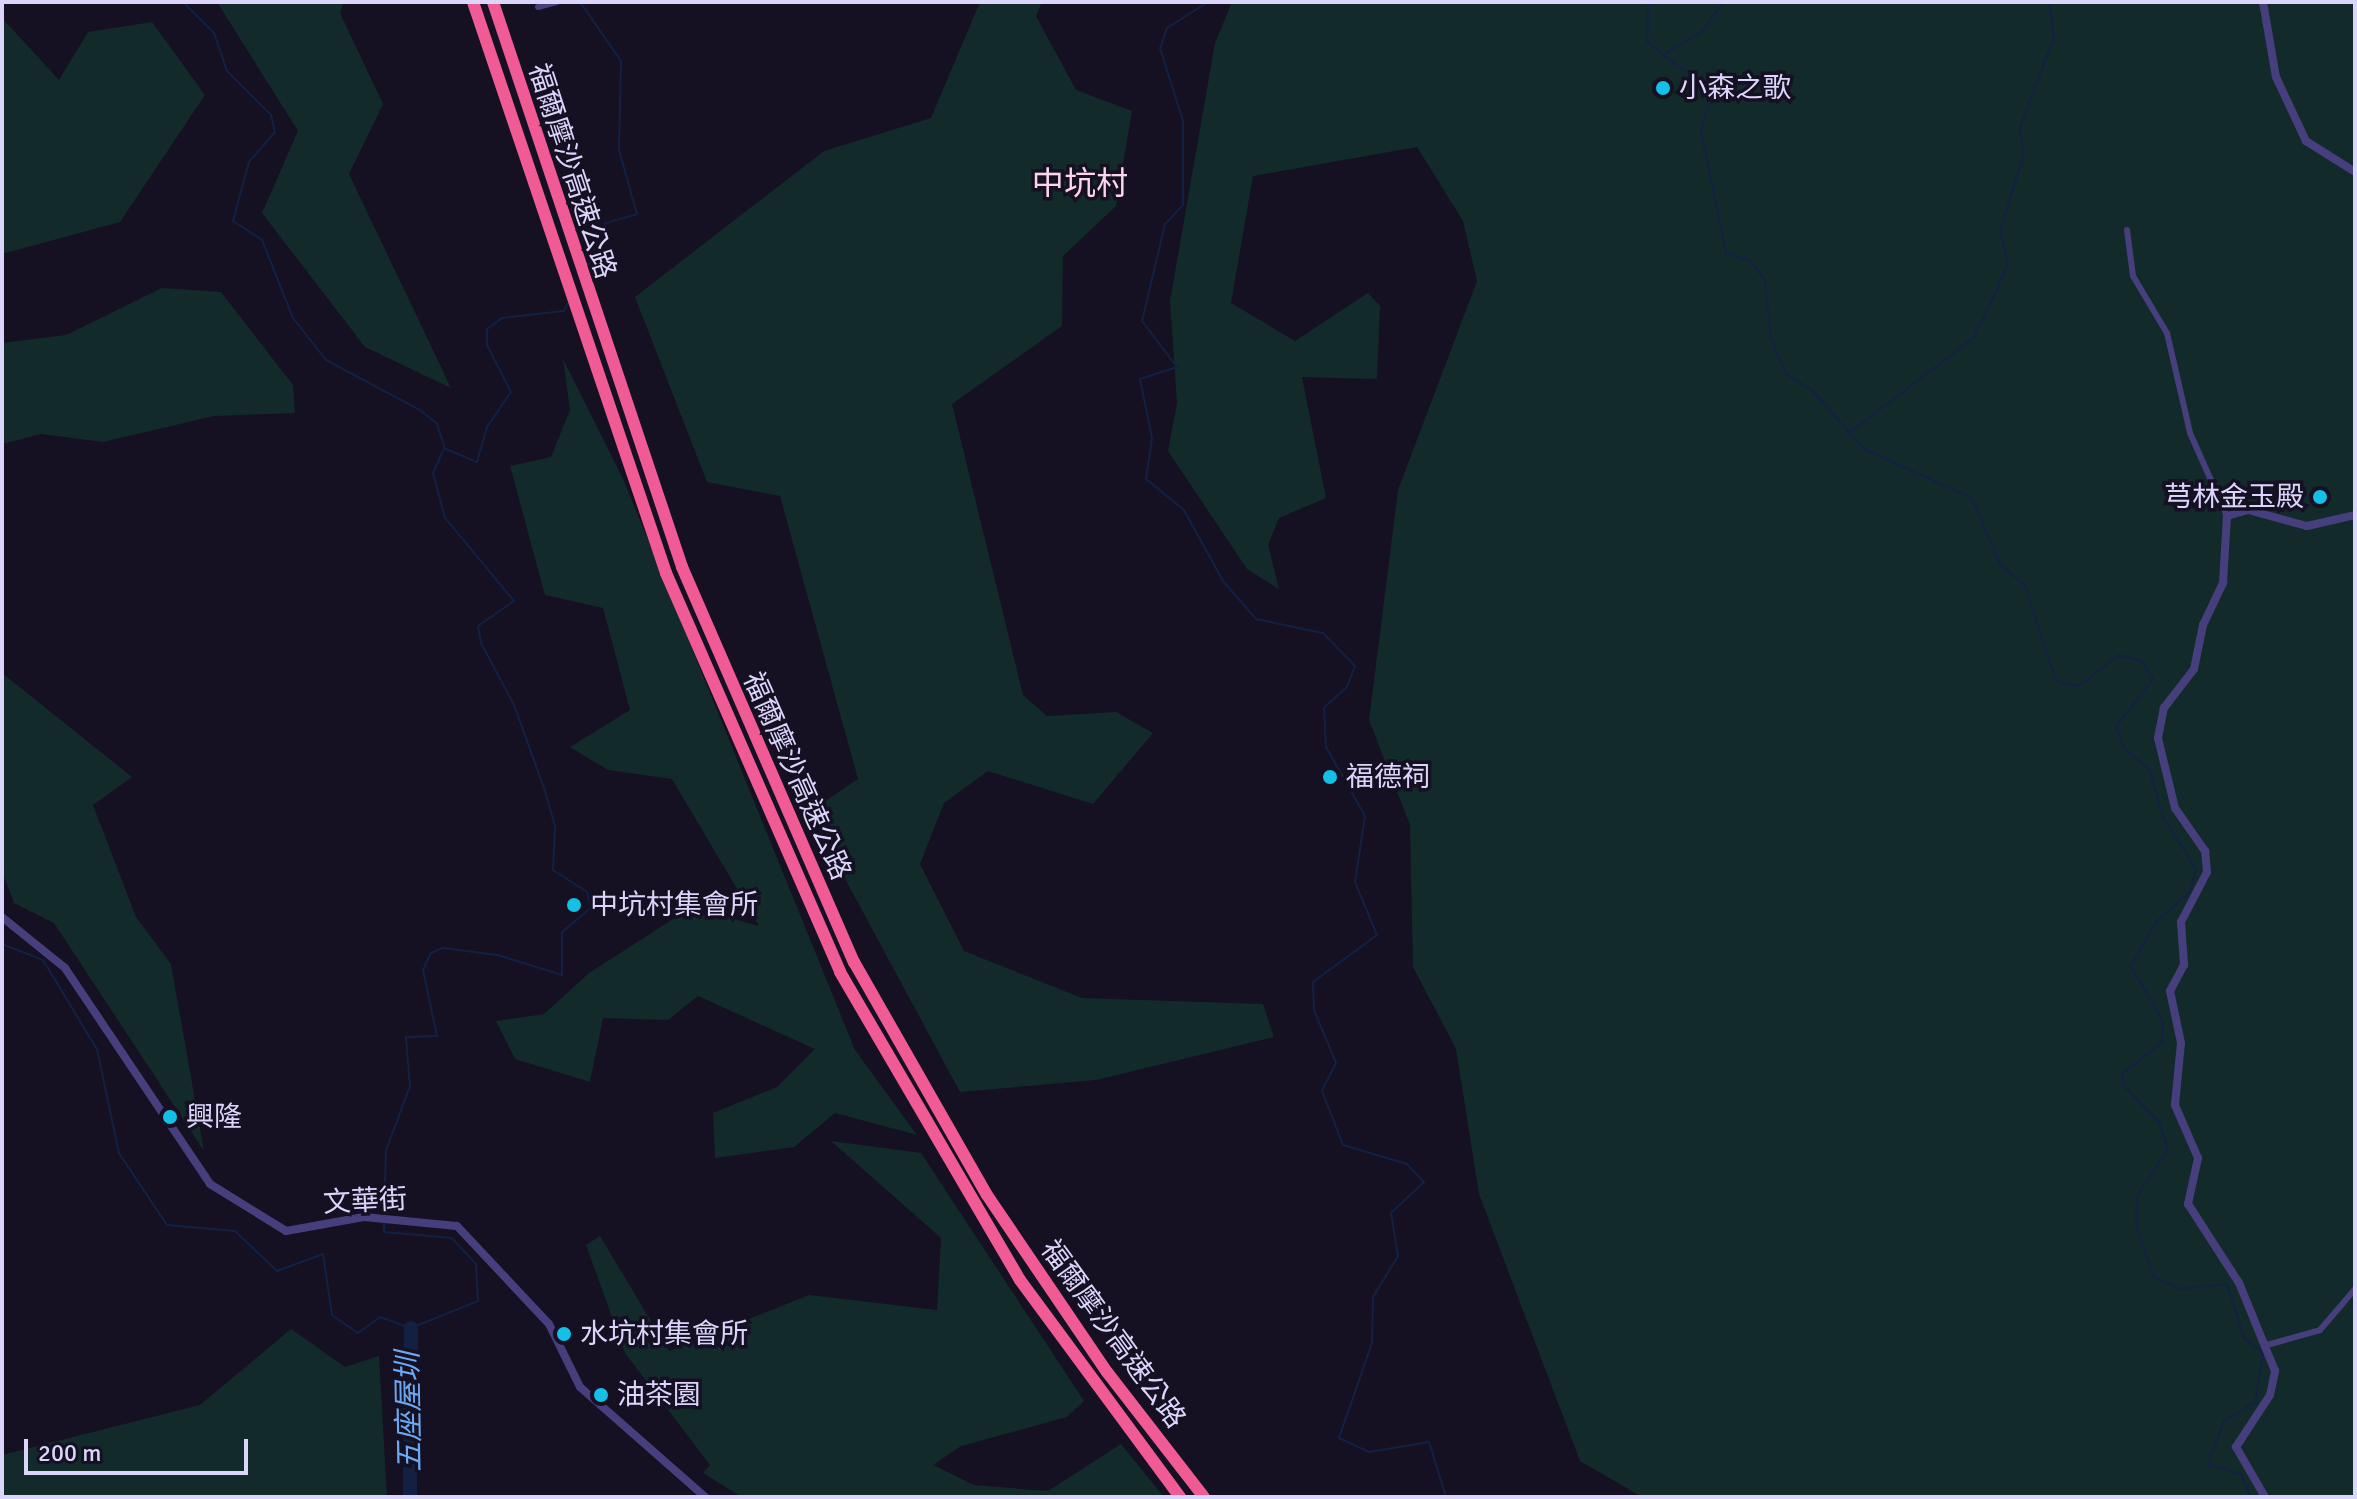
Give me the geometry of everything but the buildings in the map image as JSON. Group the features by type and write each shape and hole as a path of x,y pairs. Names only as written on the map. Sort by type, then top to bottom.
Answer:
{"highway":[{"name":"福爾摩沙高速公路","path":"473,2 550,242 666,573 840,972 1020,1280 1180,1497"},
{"name":"福爾摩沙高速公路","path":"493,2 615,381 729,681 854,962 995,1207 1204,1497"}],"street":[{"path":"538,7 557,2"},
{"path":"2263,2 2276,77 2306,141 2355,172"},
{"path":"2127,230 2133,276 2167,333 2190,433 2227,516 2223,583 2194,669 2164,708 2158,738 2175,808 2205,851 2207,872 2181,922 2184,965 2170,991 2181,1043 2175,1105 2198,1158 2188,1204 2239,1283 2250,1322 2267,1345 2275,1371 2270,1395 2236,1447 2265,1497"},
{"path":"2227,516 2248,510 2307,526 2355,515"},
{"name":"文華街","path":"2,917 65,968 210,1184 286,1231 383,1218 446,1222 475,1240 553,1330 580,1387 705,1497"},
{"path":"2267,1345 2320,1330 2355,1289"}],"green space":[{"path":"217,2 344,2 340,13 383,104 349,174 451,388 365,347 262,213 298,131"},
{"path":"980,2 1042,2 1036,16 1076,90 1132,111 1116,206 1063,256 1062,326 952,404 1023,695 1047,716 1116,712 1153,733 1093,804 988,771 944,803 920,864 964,951 1082,998 1263,1004 1274,1037 1096,1080 960,1092 809,812 858,779 780,496 707,482 635,297 824,151 931,118"},
{"path":"1232,2 2355,2 2355,1497 1642,1497 1580,1461 1479,1194 1456,1049 1413,967 1410,825 1369,720 1398,490 1477,281 1463,221 1417,147 1253,176 1231,303 1295,341 1368,293 1380,306 1377,379 1302,377 1326,498 1279,518 1268,545 1279,589 1247,569 1168,451 1177,403 1170,301 1215,43"},
{"path":"2,18 59,80 88,32 152,22 205,95 120,222 2,254"},
{"path":"162,288 221,292 293,385 295,413 214,416 103,442 41,434 2,444 2,343 66,335"},
{"path":"563,359 624,481 855,1050 917,1135 835,1113 794,1147 715,1158 713,1113 777,1087 815,1049 698,996 668,1020 603,1018 590,1082 515,1059 496,1021 544,1014 589,973 692,907 759,926 672,779 608,770 570,747 630,710 603,608 545,595 510,466 551,457 570,410"},
{"path":"2,673 132,777 93,805 136,917 171,964 204,1151 54,923 14,903 2,871"},
{"path":"831,1141 921,1153 1084,1401 1067,1417 961,1446 933,1465 974,1485 1048,1491 1121,1444 1164,1497 742,1497 703,1473 710,1465 625,1353 586,1245 600,1236 669,1351 809,1295 937,1310 941,1238"},
{"path":"291,1329 345,1367 379,1356 387,1497 2,1497 2,1455 200,1405"}],"waterway":[{"path":"183,2 214,33 227,71 271,115 275,132 249,162 233,221 262,240 293,318 326,360 420,410 437,424 444,446"},
{"path":"580,2 621,61 619,150 637,214 605,223 588,266"},
{"path":"632,2 643,2"},
{"path":"1208,2 1167,28 1160,48 1183,121 1183,205 1165,224 1142,321 1177,367 1140,379 1152,438 1146,479 1184,510 1223,581 1256,619 1323,633 1355,666 1347,687 1324,708 1326,747 1365,816 1355,882 1377,935 1313,982 1314,1010 1336,1063 1322,1091 1343,1145 1407,1164 1424,1182 1391,1213 1398,1256 1373,1297 1372,1343 1339,1438 1369,1452 1429,1442 1446,1497"},
{"path":"1648,2 1647,41 1662,54"},
{"path":"1723,2 1703,31 1663,55 1713,90 1701,131 1726,253 1750,261 1765,280 1771,339 1786,374 1812,390 1864,449 1972,498 2000,564 2025,586 2056,681 2078,686 2119,655 2142,661 2153,679 2116,727 2124,748 2150,771 2163,817 2196,869 2190,892 2156,922 2131,966 2163,1021 2162,1043 2123,1073 2123,1085 2159,1122 2168,1149 2137,1196 2136,1224 2153,1276 2180,1289 2227,1284 2244,1338 2263,1353 2255,1402 2224,1421 2208,1464 2241,1474 2251,1497"},
{"path":"1847,435 1973,338 1994,296 2008,263 2000,231 2024,154 2020,128 2054,37 2049,2"},
{"path":"384,1216 386,1150 410,1086 406,1037 437,1036 423,970 431,953 443,948 498,955 562,975 562,932 591,908 587,892 553,870 555,826 544,788 514,705 481,643 478,626 514,601 445,518 433,473 444,448 477,462 487,427 511,392 487,345 487,329 502,318 564,311 568,303"},
{"path":"2,944 43,960 97,1049 119,1153 167,1225 235,1231 277,1271 323,1254 332,1315 358,1333 380,1317 411,1328 478,1301 476,1264 452,1238 384,1232 384,1222"},
{"name":"五座屋圳","path":"410,1497 411,1328"}],"place":[{"name":"小森之歌","path":"1663,88"},
{"name":"芎林金玉殿","path":"2320,497"},
{"name":"福德祠","path":"1330,777"},
{"name":"中坑村集會所","path":"574,905"},
{"name":"興隆","path":"170,1117"},
{"name":"水坑村集會所","path":"564,1334"},
{"name":"油茶園","path":"601,1395"}],"district":[{"name":"中坑村","path":"1080,184"}]}
